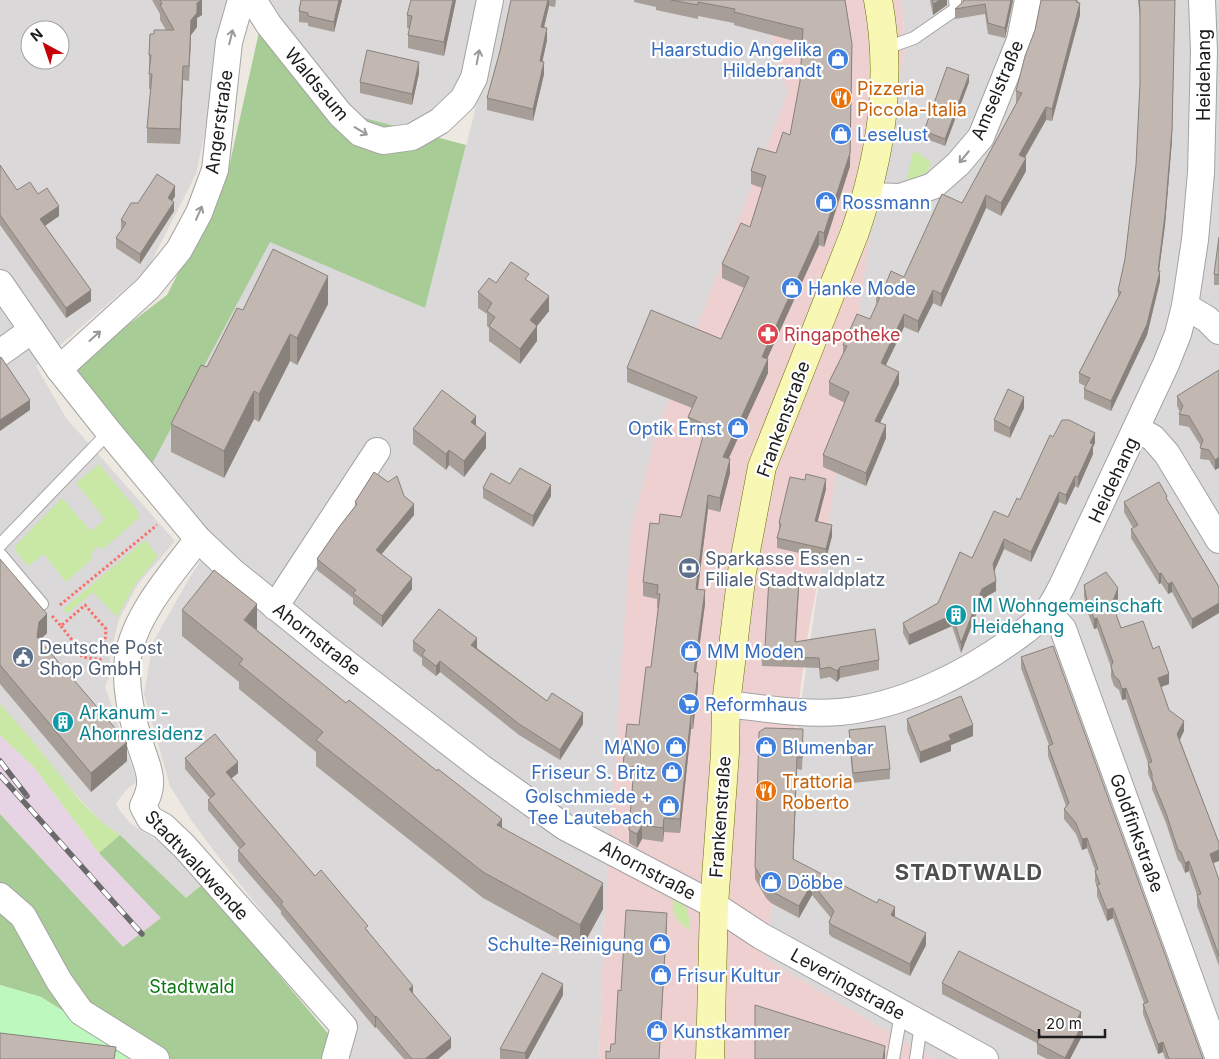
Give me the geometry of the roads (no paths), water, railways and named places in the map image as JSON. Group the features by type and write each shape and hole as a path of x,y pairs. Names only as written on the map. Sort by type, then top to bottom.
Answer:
{"main road":[{"name":"Frankenstraße","path":"710,1059 714,905 726,704 742,572 762,467 856,232 867,196 884,107 883,49 878,0"}],"street":[{"name":"Angerstraße","path":"59,369 148,288 180,250 200,213 215,170 229,42 241,0"},
{"name":"Waldsaum","path":"253,0 269,25 340,114 360,133 383,141 412,137 440,121 464,99 474,78 490,0"},
{"name":"Amselstraße","path":"867,196 900,197 933,186 958,164 981,137 1020,40 1028,0"},
{"name":"Heidehang","path":"726,704 807,712 840,712 873,706 917,693 956,675 994,653 1032,626 1047,611 1062,586 1137,429 1178,334 1185,306 1195,240 1201,173 1204,51 1202,0"},
{"name":"Ahornstraße","path":"0,283 59,369 109,432 198,539 232,571 482,768 565,827 714,905"},
{"path":"1185,306 1207,319 1219,331"},
{"path":"0,353 32,330"},
{"path":"1137,429 1153,438 1168,454 1219,540"},
{"path":"275,606 377,451"},
{"name":"Stadtwaldwende","path":"198,539 151,603 137,630 128,655 126,682 136,732 150,779 149,794 142,806 150,819 163,826 184,846 344,1027 335,1059"},
{"name":"Goldfinkstraße","path":"1047,611 1064,629 1219,1059"},
{"path":"0,896 23,916 58,981 81,1012 156,1059"},
{"name":"Leveringstraße","path":"714,905 751,930 985,1059"}],"lane":[{"path":"883,49 914,38 956,9 955,0"},
{"path":"0,545 109,432"},
{"path":"0,554 46,609"},
{"path":"894,1059 911,1019"},
{"path":"911,1019 916,1059"}],"railway":[{"path":"0,761 27,796"},
{"path":"0,775 142,934"}],"place":[{"name":"Haarstudio Angelika Hildebrandt","path":"838,59"},
{"name":"Pizzeria Piccola-Italia","path":"841,98"},
{"name":"Leselust","path":"841,134"},
{"name":"Rossmann","path":"826,202"},
{"name":"Hanke Mode","path":"792,288"},
{"name":"Ringapotheke","path":"768,334"},
{"name":"Optik Ernst","path":"738,428"},
{"name":"Sparkasse Essen - Filiale Stadtwaldplatz","path":"689,568"},
{"name":"IM Wohngemeinschaft Heidehang","path":"956,615"},
{"name":"MM Moden","path":"691,651"},
{"name":"Deutsche Post Shop GmbH","path":"23,657"},
{"name":"Reformhaus","path":"689,704"},
{"name":"Arkanum - Ahornresidenz","path":"63,722"},
{"name":"MANO","path":"676,747"},
{"name":"Blumenbar","path":"766,747"},
{"name":"Friseur S. Britz","path":"672,772"},
{"name":"Trattoria Roberto","path":"766,791"},
{"name":"Golschmiede + Tee Lautebach","path":"669,806"},
{"name":"Döbbe","path":"771,882"},
{"name":"Schulte-Reinigung","path":"660,944"},
{"name":"Frisur Kultur","path":"661,975"},
{"name":"Kunstkammer","path":"657,1031"}],"district":[{"name":"STADTWALD","path":"969,872"}],"park label":[{"name":"Stadtwald","path":"192,986"}]}
